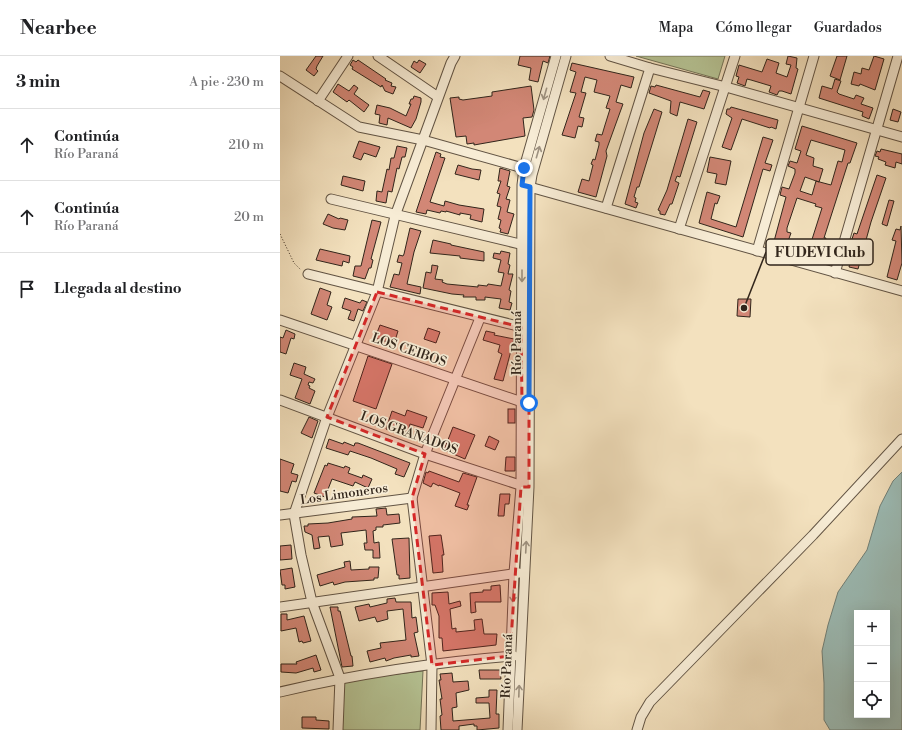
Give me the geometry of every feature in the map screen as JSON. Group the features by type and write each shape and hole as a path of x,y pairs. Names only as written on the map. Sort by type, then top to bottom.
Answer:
{"street":[{"path":"318,101 348,56"},
{"path":"378,56 438,97"},
{"path":"338,730 340,678 312,602 301,555 294,514 327,417 377,292 395,216 438,97 451,63 456,56"},
{"name":"Río Paraná","path":"517,730 524,574 526,186 556,56"},
{"name":"Río Paraná","path":"529,169 566,56"},
{"path":"610,56 650,68 726,86 902,137"},
{"path":"679,229 726,86 734,56"},
{"path":"757,251 814,56"},
{"path":"835,273 898,56"},
{"path":"606,208 650,68"},
{"path":"280,76 359,127 423,140 529,169"},
{"path":"526,186 902,291"},
{"path":"331,199 395,216 526,246"},
{"path":"308,274 480,318 526,328"},
{"path":"431,730 432,665 424,586 412,498 425,454 480,318"},
{"name":"LOS CEIBOS","path":"280,320 526,403"},
{"name":"LOS GRANADOS","path":"280,400 425,454 525,487"},
{"path":"637,730 641,717 650,702 813,534 902,439"},
{"name":"Río Paraná","path":"508,730 514,573 525,487"},
{"name":"Los Limoneros","path":"280,515 412,498"},
{"path":"280,607 514,573 524,574"},
{"path":"280,692 340,678 432,665 520,656"}],"path":[{"path":"280,234 294,263 308,274"}],"highlighted area":[{"path":"377,292 521,327 522,402 529,403 529,487 521,487 510,656 432,665 412,498 425,454 327,417"}],"green space":[{"path":"636,56 725,56 718,79"},
{"path":"423,671 420,730 336,730 337,681"}],"water":[{"path":"902,472 902,730 830,730 824,720 822,651 838,592 867,550 880,506 893,481"}],"building":[{"path":"316,56 323,56 316,69 318,71 314,76 306,70"},
{"path":"520,56 550,56 548,63 543,61 538,82 529,80 531,68 518,65"},
{"path":"788,56 797,58 796,68 798,69 791,94 779,91 777,95 769,92 771,86 747,79 745,86 737,83 739,77 736,76 739,65 762,72 767,59 779,63 776,73 787,77 791,65 786,64"},
{"path":"837,56 847,56 840,80 830,76"},
{"path":"874,56 884,59 875,90 860,84 859,86 851,84 854,72 861,74 862,68 869,70"},
{"path":"353,60 356,62 358,60 386,79 385,80 392,83 391,86 396,87 393,94 385,91 382,85 381,87 352,69 353,67 350,65"},
{"path":"419,60 426,64 420,73 411,67 414,61 417,63"},
{"path":"572,63 634,77 631,88 621,85 616,102 623,104 606,151 607,156 596,197 578,192 582,179 589,181 593,165 591,164 593,159 595,160 599,145 599,142 595,141 597,134 602,135 610,109 606,108 610,96 594,92 597,80 585,77 581,92 586,93 579,117 584,118 582,127 578,126 575,138 562,135 576,93 570,92 576,72 570,70"},
{"path":"835,79 841,81 837,92 839,94 854,99 856,95 864,98 861,104 873,108 869,119 862,116 863,112 819,98 822,86 832,89"},
{"path":"338,84 349,91 354,85 358,88 354,94 369,105 364,112 349,100 347,102 333,92"},
{"path":"656,85 700,97 703,90 710,92 704,109 680,102 677,116 670,113 671,101 649,93 651,86 655,87"},
{"path":"531,86 534,110 532,117 523,118 525,136 474,145 474,143 467,144 466,136 456,137 450,98 459,97 459,99 463,100 492,96 492,92"},
{"path":"414,96 421,98 421,102 416,119 411,128 388,118 387,125 379,123 380,115 375,114 377,105 390,108 406,116 411,104 409,104 411,99 413,99"},
{"path":"731,107 778,120 776,129 742,119 731,150 722,147 732,118 726,114 727,109 730,109"},
{"path":"654,109 662,112 639,187 637,187 634,197 636,198 635,202 638,203 636,208 625,204 644,133"},
{"path":"893,109 901,112 898,122 890,120"},
{"path":"688,119 697,122 680,177 677,176 675,181 679,183 672,204 670,204 665,215 660,214 660,211 658,210 667,190"},
{"path":"802,126 857,143 850,163 848,163 824,238 826,238 823,247 821,246 818,255 808,252 822,208 815,206 816,204 797,198 787,228 787,232 791,233 787,244 784,242 782,248 773,245 786,197 780,195 782,187 789,189 795,173 795,169 788,166 790,161 797,163 801,151 795,149","holes":["811,140 845,150 842,162 838,161 831,185 819,182 823,169 813,166 814,158 806,155","805,177 817,181 812,195 800,191"]},
{"path":"763,137 773,140 765,163 772,165 770,171 763,169 743,237 699,223 707,192 720,196 717,204 715,203 711,219 736,227"},
{"path":"359,141 380,147 376,157 364,153 361,160 353,157"},
{"path":"397,146 407,148 405,157 402,157 399,169 397,168 392,192 388,191 386,203 376,201 377,191 382,192 387,169 389,170 391,158 394,158"},
{"path":"881,149 902,154 902,164 896,162 895,168 885,165 886,162 875,156 877,151 880,152"},
{"path":"436,152 441,154 440,157 445,158 430,202 444,206 445,201 484,209 482,222 470,219 471,215 460,213 460,215 446,211 441,211 440,213 427,210 426,214 416,212"},
{"path":"710,157 731,161 726,185 715,183 717,174 707,172"},
{"path":"458,165 481,170 479,180 455,174"},
{"path":"500,168 510,171 507,186 510,187 506,199 510,200 507,212 514,214 508,234 500,232 501,229 499,228 501,220 498,219 501,207 497,206 500,194 497,193 501,181 498,181"},
{"path":"877,175 886,178 871,222 858,269 849,267 853,251 850,250 851,242 854,233 857,234"},
{"path":"343,176 365,181 363,191 341,185"},
{"path":"889,200 894,201 887,226 882,224"},
{"path":"328,214 339,219 348,220 345,230 333,228 323,224"},
{"path":"372,220 381,222 371,259 373,260 371,268 369,268 365,279 353,276 355,266 361,266"},
{"path":"901,226 902,263 897,280 887,277 896,241 892,240 896,229 900,230"},
{"path":"410,228 421,231 414,252 407,284 421,287 420,294 390,287 394,274 399,275 402,263 397,262 399,255 403,256 404,254"},
{"path":"433,240 484,252 484,261 460,258 460,256 430,253"},
{"path":"320,249 350,256 349,263 343,261 342,266 316,260"},
{"path":"501,251 510,253 508,274 513,274 509,290 511,291 509,302 512,303 510,310 499,308 501,299 485,297 485,300 476,300 476,297 463,297 464,295 423,288 426,272 431,273 432,265 438,266 435,279 443,280 442,282 447,284 478,287 478,285 487,286 488,284 501,286 504,273 498,272 501,260 493,258 494,253 500,254"},
{"path":"320,288 331,292 327,305 332,307 327,320 311,314"},
{"path":"345,298 360,303 362,300 367,302 363,311 358,309 354,321 348,319 351,311 342,308"},
{"path":"738,299 751,299 750,317 737,316"},
{"path":"380,325 398,331 394,344 375,338"},
{"path":"428,328 440,332 436,343 424,339"},
{"path":"286,330 295,334 294,339 291,338 286,354 280,352 280,337 283,338"},
{"path":"486,331 495,333 494,335 514,339 503,381 494,379 502,354 498,352 500,345 483,340"},
{"path":"368,356 392,364 376,409 353,401"},
{"path":"294,363 306,367 304,374 315,379 313,383 309,382 308,385 310,386 309,388 315,391 310,404 295,398 302,379 290,375"},
{"path":"508,409 515,409 515,423 508,423"},
{"path":"407,410 427,417 423,428 410,424 408,432 395,428 394,432 386,429 392,411 405,416"},
{"path":"309,417 318,421 312,438 301,433"},
{"path":"453,427 475,435 465,459 444,450"},
{"path":"489,436 499,441 495,450 485,446"},
{"path":"329,439 354,446 355,443 358,443 410,463 404,477 395,474 397,469 371,458 350,451 348,455 326,448"},
{"path":"506,457 515,457 515,471 505,471"},
{"path":"280,459 294,464 291,473 298,475 296,482 292,481 288,493 280,491"},
{"path":"328,463 344,468 345,466 350,468 348,473 362,478 363,475 372,479 368,488 355,482 353,486 332,479 325,497 314,493 325,465 327,466"},
{"path":"429,471 459,482 463,473 477,477 467,505 469,505 467,510 455,506 460,493 433,483 431,487 423,483 426,472 428,473"},
{"path":"500,494 510,494 509,504 505,504 504,516 498,516"},
{"path":"386,508 387,515 399,514 400,523 376,527 376,530 373,531 374,543 379,542 380,558 373,558 373,550 365,550 364,543 367,543 366,530 341,533 343,545 331,547 329,536 318,537 320,548 314,549 312,535 305,532 304,526 308,526 308,524 328,523 352,519 352,517 377,516 376,509"},
{"path":"441,535 444,555 442,555 443,572 433,573 429,536"},
{"path":"409,538 410,578 399,579 399,575 397,575 392,539"},
{"path":"291,545 292,559 280,560 280,546"},
{"path":"350,561 351,570 379,567 378,578 374,578 374,580 345,582 334,585 333,582 320,586 317,575 345,567 344,562"},
{"path":"292,568 295,587 285,589 285,585 282,585 280,570"},
{"path":"500,585 501,602 475,602 476,612 471,613 470,593 491,590 491,586"},
{"path":"448,592 449,604 460,601 461,606 450,609 452,629 456,628 456,632 475,630 474,620 482,619 484,634 497,634 496,645 443,651 442,638 439,638 439,616 435,605 432,605 432,593"},
{"path":"395,598 396,602 411,602 412,618 416,617 418,632 414,633 419,656 411,657 411,655 386,661 385,658 370,662 367,651 381,648 380,643 406,640 403,609 387,611 388,619 377,622 375,617 359,621 355,607 369,604 370,607 387,603 387,599"},
{"path":"330,607 338,607 338,611 340,611 352,656 353,666 342,667"},
{"path":"281,614 287,614 287,620 304,616 311,641 303,643 302,641 299,642 296,628 281,631"},
{"path":"316,655 321,670 314,672 313,668 296,673 281,672 281,664 297,664 296,662"},
{"path":"479,670 500,670 501,679 480,679"},
{"path":"452,673 453,682 468,681 469,690 456,693 457,707 452,708 453,721 490,718 489,703 476,703 476,698 489,697 489,690 497,690 496,714 499,714 499,728 477,730 477,726 474,726 474,724 459,726 459,730 441,730 440,716 442,715 440,699 442,699 439,680 441,680 440,674"},
{"path":"302,717 316,717 316,720 329,721 329,729 302,728"}],"place":[{"name":"FUDEVI Club","path":"744,308"}],"route":[{"path":"524,168 522,185 530,187 529,403"}]}
